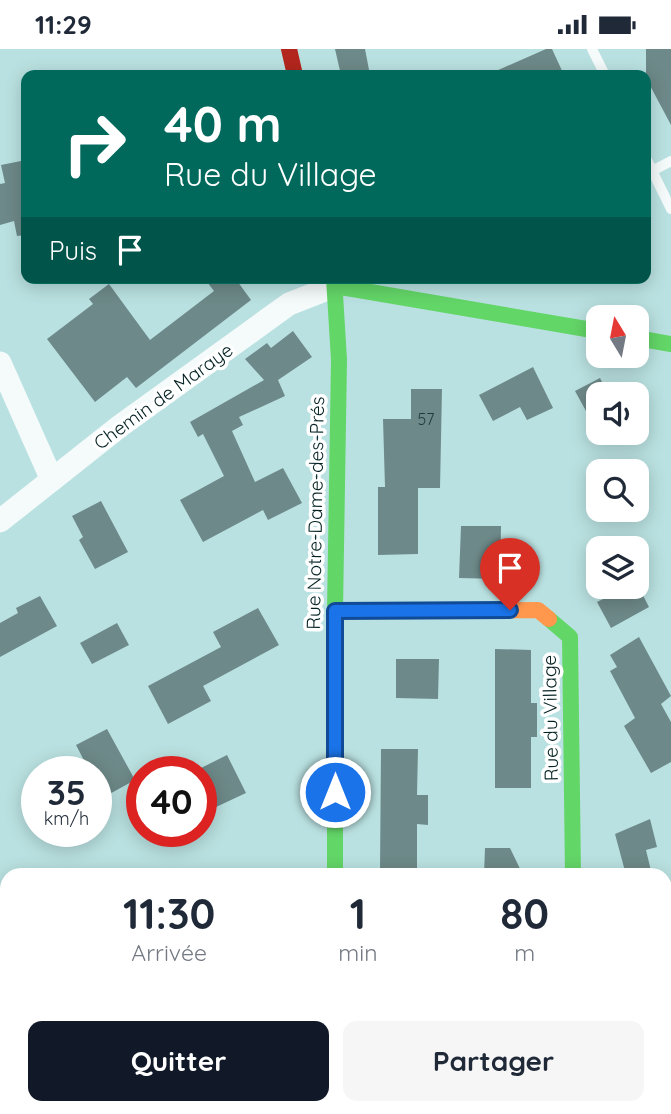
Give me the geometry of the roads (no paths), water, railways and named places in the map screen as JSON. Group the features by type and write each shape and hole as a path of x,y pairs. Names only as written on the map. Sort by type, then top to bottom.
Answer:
{"street":[{"path":"289,49 294,70"},
{"name":"Chemin de Maraye","path":"0,521 120,426 289,304 330,284"},
{"name":"Rue Notre-Dame-des-Prés","path":"334,284 339,360 335,868"},
{"path":"345,284 586,329"},
{"path":"649,340 671,344"},
{"path":"0,363 52,480"},
{"name":"Rue du Village","path":"335,611 538,610 570,637 573,868"}],"lane":[{"path":"592,49 602,70"},
{"path":"671,161 652,171 671,209"}]}
